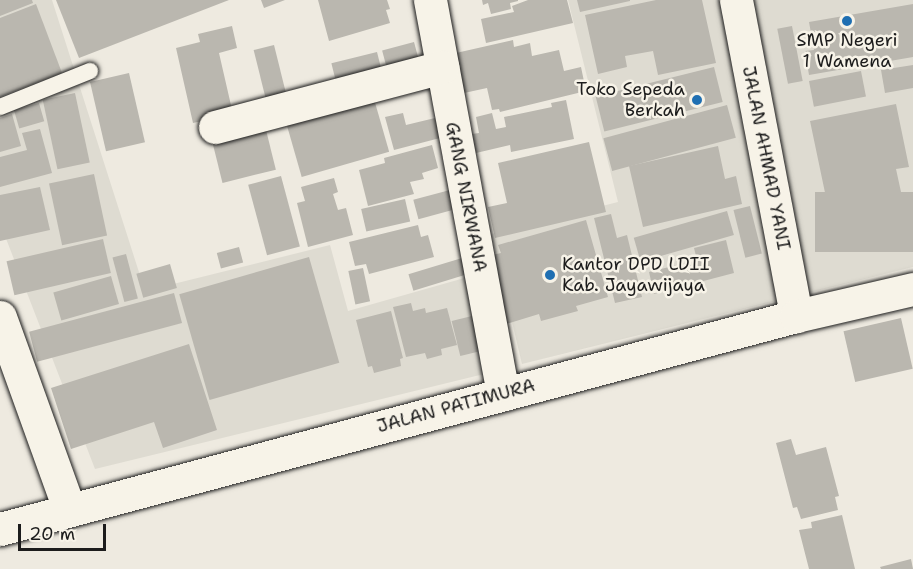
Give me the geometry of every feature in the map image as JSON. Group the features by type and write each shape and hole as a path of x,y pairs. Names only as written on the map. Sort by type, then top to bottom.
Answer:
{"main road":[{"name":"GANG NIRWANA","path":"430,0 503,394"},
{"name":"JALAN AHMAD YANI","path":"736,0 796,316"},
{"path":"215,127 442,67"},
{"name":"JALAN PATIMURA","path":"0,529 796,316 913,289"},
{"path":"0,317 69,509"}],"lane":[{"path":"0,108 90,70"}],"shaded area":[{"path":"0,0 52,0 145,291 330,245 348,311 468,277 484,374 95,469 0,223"},
{"path":"568,0 913,0 913,267 522,364 491,234 618,202"}],"building":[{"path":"0,0 32,0 33,3 0,16"},
{"path":"56,0 229,0 79,58"},
{"path":"261,0 285,0 264,8"},
{"path":"318,0 387,0 390,9 386,10 390,23 329,41"},
{"path":"482,0 518,1 510,3 511,9 491,14 488,3 483,5"},
{"path":"528,0 567,0 573,23 486,43 481,19 514,12 512,6"},
{"path":"577,0 630,0 630,1 580,12"},
{"path":"656,0 702,0 716,63 658,75 653,51 625,56 627,67 598,74 585,15"},
{"path":"36,4 62,73 0,97 0,18"},
{"path":"913,4 913,57 809,75 805,51 814,50 809,22"},
{"path":"232,26 237,48 219,53 233,114 193,123 176,48 200,42 198,34"},
{"path":"792,26 803,81 788,84 777,29"},
{"path":"513,40 514,47 530,43 532,56 559,50 564,71 581,67 586,91 500,112 499,109 492,110 487,88 464,93 456,53"},
{"path":"414,42 420,65 388,74 382,51"},
{"path":"274,45 287,96 266,102 254,50"},
{"path":"377,52 382,72 336,84 331,63"},
{"path":"913,65 913,88 885,93 881,70"},
{"path":"714,67 723,102 604,131 596,97"},
{"path":"861,71 866,97 814,107 809,81"},
{"path":"129,73 145,142 106,151 90,82"},
{"path":"75,93 90,162 57,169 43,100"},
{"path":"374,99 389,152 302,177 287,124"},
{"path":"566,100 574,139 511,152 510,145 476,153 472,134 479,133 476,117 492,113 496,129 506,127 504,117 552,107 551,103"},
{"path":"39,103 44,121 19,128 14,110"},
{"path":"896,104 909,167 896,169 901,192 828,207 810,121"},
{"path":"727,105 736,138 612,171 603,138"},
{"path":"403,113 406,125 435,118 440,138 394,150 385,117"},
{"path":"12,114 21,146 0,152 0,118"},
{"path":"265,126 276,170 223,183 212,139"},
{"path":"40,129 52,173 0,187 0,157 27,150 22,133"},
{"path":"589,142 606,212 495,238 488,207 507,203 498,163"},
{"path":"432,145 438,168 422,173 424,179 410,182 414,194 368,206 359,170 385,163 384,158"},
{"path":"718,146 725,179 736,176 742,204 643,227 629,166"},
{"path":"94,174 107,236 62,245 49,184"},
{"path":"281,176 300,247 267,255 248,185"},
{"path":"334,178 338,192 333,194 338,210 346,208 353,235 308,247 297,203 305,201 301,187"},
{"path":"40,187 50,230 0,241 0,195"},
{"path":"450,190 455,209 418,219 413,200"},
{"path":"815,192 913,192 913,252 815,252"},
{"path":"405,199 410,221 366,232 361,209"},
{"path":"750,206 762,254 745,258 734,210"},
{"path":"727,211 734,235 641,262 634,238"},
{"path":"611,214 617,238 627,235 642,297 615,303 594,218"},
{"path":"586,220 608,297 576,306 578,311 541,321 539,314 506,324 492,255 501,253 498,245"},
{"path":"418,225 421,237 428,235 434,257 369,274 366,264 355,266 349,242"},
{"path":"103,239 111,273 14,295 7,261"},
{"path":"726,240 734,273 654,294 649,272 697,260 694,248"},
{"path":"239,247 243,262 221,268 217,253"},
{"path":"126,254 138,298 124,302 112,258"},
{"path":"309,257 339,363 210,400 179,294"},
{"path":"462,258 467,274 413,291 408,274"},
{"path":"170,264 177,288 143,298 136,274"},
{"path":"363,268 370,301 355,304 348,271"},
{"path":"111,276 119,304 61,320 53,293"},
{"path":"174,293 182,323 37,362 29,332"},
{"path":"411,303 413,311 425,308 426,313 447,308 457,345 441,349 442,355 427,359 425,353 406,357 393,307"},
{"path":"391,311 403,358 400,359 401,366 374,373 372,366 368,367 356,320"},
{"path":"472,316 481,351 460,356 452,321"},
{"path":"901,318 913,369 855,382 844,331"},
{"path":"189,344 217,430 163,448 154,422 71,449 51,388"},
{"path":"791,439 796,455 826,447 839,496 835,497 838,510 801,519 797,507 793,508 776,443"},
{"path":"842,515 855,569 809,569 799,530 812,528 811,522"},
{"path":"911,559 913,569 881,569 880,567"}],"place":[{"name":"SMP Negeri 1 Wamena","path":"847,21"},
{"name":"Toko Sepeda Berkah","path":"697,100"},
{"name":"Kantor DPD LDII Kab. Jayawijaya","path":"550,275"}]}
